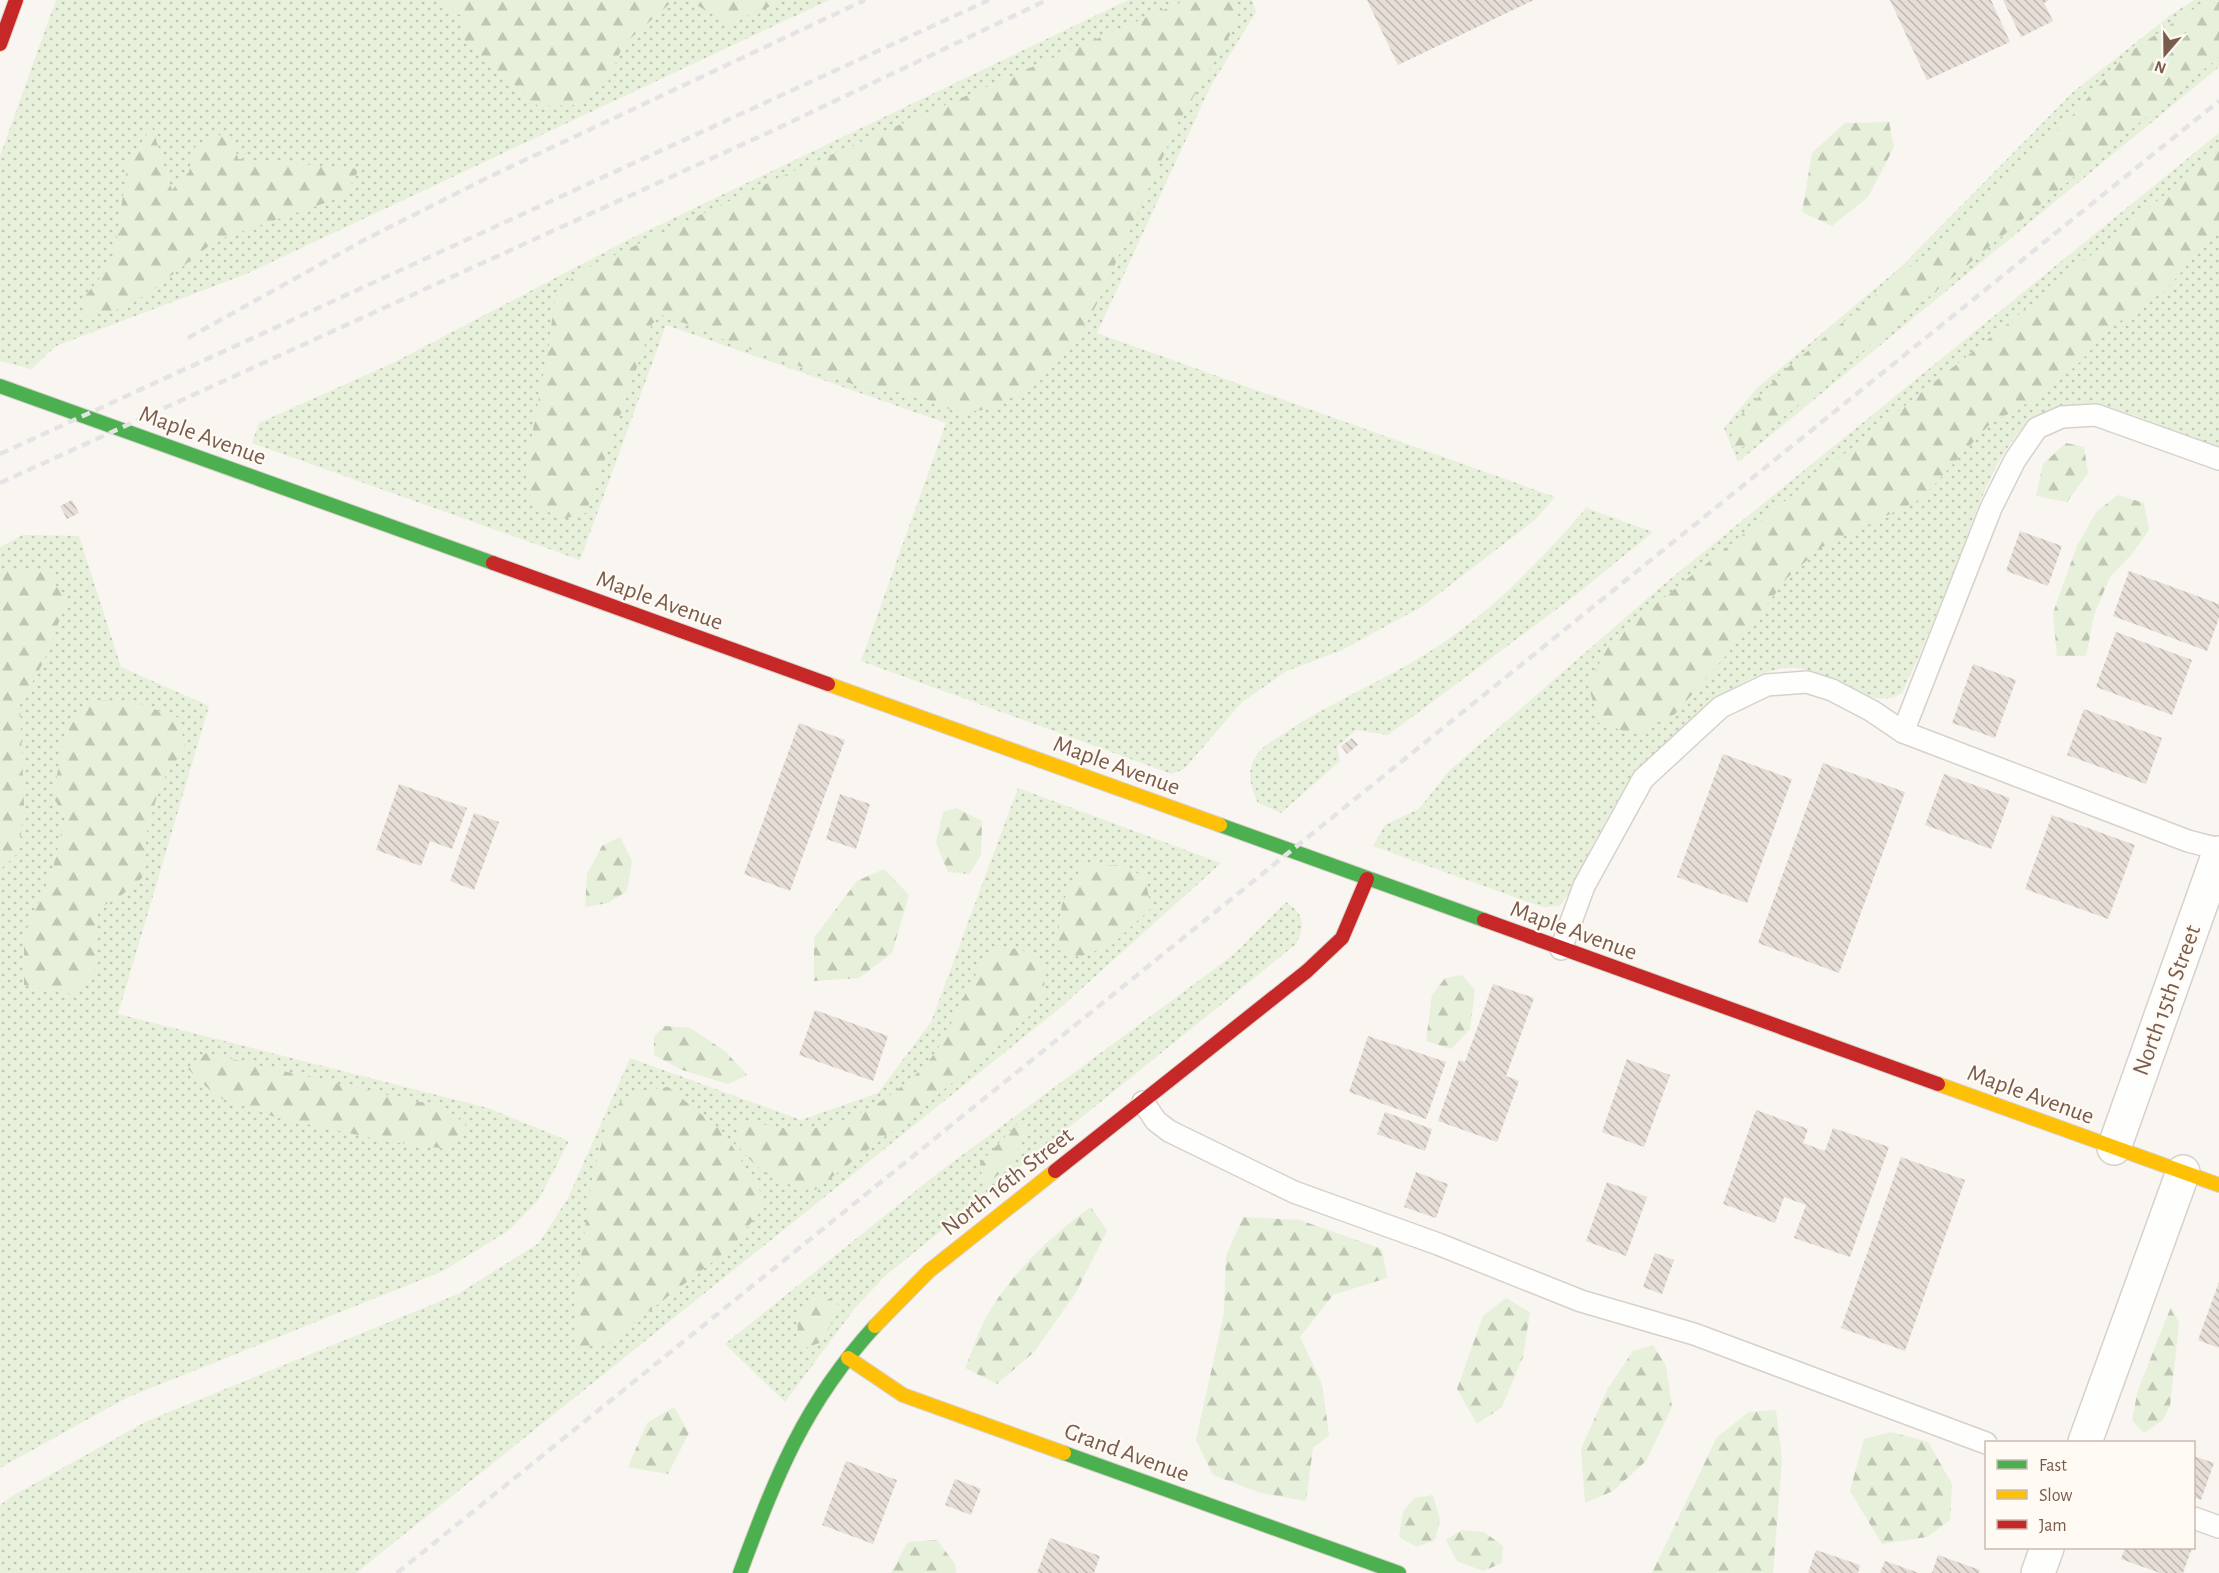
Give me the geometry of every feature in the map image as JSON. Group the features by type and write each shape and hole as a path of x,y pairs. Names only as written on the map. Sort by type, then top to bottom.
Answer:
{"main road":[{"path":"1,38 16,0"},
{"name":"Maple Avenue","path":"0,386 2219,1185"},
{"name":"North 16th Street","path":"740,1573 776,1480 807,1415 848,1358 887,1310 929,1271 1307,971 1342,938 1367,879"},
{"name":"Grand Avenue","path":"848,1358 877,1380 903,1395 1399,1573"}],"street":[{"name":"North 15th Street","path":"2114,1148 2219,851"},
{"path":"2086,1441 2183,1172"},
{"path":"2038,1573 2047,1549"}],"lane":[{"path":"1903,732 1991,508 2015,460 2037,428 2062,417 2096,415 2219,459"},
{"path":"1561,949 1584,886 1643,779 1721,707 1767,685 1807,682 1832,690 1872,711 1903,732 2219,851"},
{"path":"1143,1102 1155,1121 1169,1131 1294,1192 1438,1244 1581,1301 1694,1334 1985,1443"},
{"path":"2195,1519 2219,1527"}],"green space":[{"path":"56,0 829,0 246,274 56,346 31,369 0,361 0,156"},
{"path":"437,0 674,0 623,45 608,82 578,105 538,106 464,40 463,17"},
{"path":"687,0 786,0 729,23"},
{"path":"1128,0 1252,0 1256,12 1210,87 1097,333 1555,497 1536,519 1423,606 1342,650 1287,671 1242,702 1184,769 1172,774 861,661 946,423 666,325 580,560 252,443 259,423 395,362 628,240"},
{"path":"1186,0 1235,0 1239,5 1236,25 1179,121 1099,300 1076,342 1038,383 991,409 958,413 931,401 901,393 861,387 731,343 704,330 662,315 652,324 586,513 563,519 532,504 525,472 549,344 555,297 577,273 789,173"},
{"path":"2194,0 2219,0 2219,67 1738,462 1724,428 1757,388 1902,266 2073,92 2172,14"},
{"path":"2207,0 2219,0 2219,57 1747,447 1734,448 1731,436 1742,414 1786,369 1960,226 2069,119 2127,54"},
{"path":"1889,122 1894,147 1868,197 1832,226 1802,212 1812,153 1845,123"},
{"path":"152,127 172,190 189,172 195,147 217,134 234,142 238,159 359,169 345,196 215,241 148,294 112,312 82,317 86,295 113,262 128,162"},
{"path":"2219,133 2219,450 2133,415 2099,405 2062,406 2032,419 2014,439 1994,472 1902,693 1888,698 1874,698 1830,678 1797,668 1779,669 1763,674 1732,689 1636,772 1624,788 1594,842 1570,892 1559,906 1544,907 1528,902 1373,846 1385,825 1419,809 1449,771 1663,585"},
{"path":"2219,150 2219,228 2166,290 2113,326 2077,365 2039,396 1989,425 1921,499 1822,547 1787,578 1744,635 1675,714 1634,734 1599,723 1588,684 1613,638 2011,321"},
{"path":"2066,443 2084,447 2088,473 2067,502 2036,496 2043,464"},
{"path":"2118,495 2144,503 2149,530 2132,554 2110,577 2094,615 2086,656 2057,656 2053,613 2077,546 2096,512"},
{"path":"1586,508 1653,532 1577,594 1388,735 1356,730 1337,747 1340,761 1281,813 1258,803 1251,784 1250,771 1255,758 1262,749 1323,709 1397,671 1454,635 1514,585"},
{"path":"23,535 79,536 121,667 209,706 118,1014 488,1108 569,1141 539,1199 508,1231 443,1271 126,1398 0,1468 0,547"},
{"path":"12,570 48,571 66,603 44,661 20,705 24,804 19,852 0,870 0,574"},
{"path":"92,700 135,702 179,718 185,747 160,785 147,832 142,878 117,899 98,908 94,973 71,994 24,985 24,935 52,872 65,817 53,797 65,731"},
{"path":"1018,788 1221,863 1060,1008 356,1573 0,1573 0,1505 14,1495 147,1421 458,1294 539,1243 568,1198 630,1058 801,1120 878,1093 931,1022"},
{"path":"956,808 982,821 981,855 969,874 948,872 936,843 943,812"},
{"path":"620,837 632,861 627,891 608,903 585,907 587,874 602,846"},
{"path":"1121,865 1145,877 1151,908 1112,945 1079,957 1056,949 1062,903 1082,866"},
{"path":"884,869 909,895 892,953 859,978 814,981 814,938 857,881"},
{"path":"1286,902 1297,911 1302,920 1296,944 885,1276 855,1308 785,1402 725,1344 938,1173 1232,956"},
{"path":"1020,948 1043,966 1045,992 1033,1013 925,1106 815,1190 789,1184 768,1175 751,1161 734,1141 741,1120 783,1128 809,1129 845,1120 883,1100 917,1074 930,1059 940,1045 977,972 993,950"},
{"path":"1462,975 1475,990 1470,1029 1451,1049 1426,1041 1432,995 1445,978"},
{"path":"665,1026 690,1028 725,1051 747,1075 728,1084 682,1070 654,1055 654,1036"},
{"path":"206,1053 413,1101 442,1105 466,1125 447,1149 386,1141 278,1118 217,1097 188,1069"},
{"path":"668,1087 724,1133 763,1196 761,1210 733,1246 608,1343 578,1348 574,1306 593,1172 610,1117 622,1100 640,1091"},
{"path":"1019,1122 1028,1133 1006,1169 983,1186 980,1163"},
{"path":"1091,1207 1107,1231 1075,1294 1034,1352 997,1384 965,1368 980,1330 1000,1295 1023,1267 1050,1240"},
{"path":"1243,1217 1300,1220 1382,1249 1387,1278 1333,1295 1300,1337 1322,1384 1329,1435 1313,1448 1306,1501 1261,1493 1213,1475 1196,1440 1224,1313 1226,1256"},
{"path":"819,1293 840,1306 822,1342 797,1351 798,1316"},
{"path":"1506,1298 1530,1312 1523,1357 1502,1407 1477,1424 1457,1389 1483,1316"},
{"path":"2171,1307 2179,1323 2170,1406 2163,1420 2144,1433 2132,1420 2138,1390"},
{"path":"1653,1345 1666,1366 1672,1407 1646,1461 1613,1491 1585,1503 1581,1449 1608,1388 1633,1351"},
{"path":"674,1407 689,1433 668,1474 628,1467 647,1423"},
{"path":"1776,1410 1782,1459 1773,1573 1652,1573 1717,1437 1749,1412"},
{"path":"1891,1432 1928,1442 1952,1484 1950,1520 1927,1537 1882,1544 1850,1491 1864,1439"},
{"path":"1433,1495 1440,1520 1435,1540 1417,1547 1399,1537 1403,1512 1414,1498"},
{"path":"1462,1530 1484,1532 1503,1546 1502,1563 1483,1571 1457,1561 1446,1540"},
{"path":"937,1540 955,1564 956,1573 891,1573 908,1542"}],"building":[{"path":"1367,0 1534,0 1398,65"},
{"path":"1890,0 1991,0 2010,42 1927,80"},
{"path":"2003,0 2049,0 2044,3 2053,21 2021,37"},
{"path":"72,500 79,513 67,519 60,506"},
{"path":"2020,531 2062,546 2048,586 2006,571"},
{"path":"2129,571 2219,604 2219,618 2207,651 2113,616"},
{"path":"2116,632 2192,660 2172,715 2096,687"},
{"path":"1973,664 2016,680 1995,738 1952,723"},
{"path":"2084,709 2162,738 2146,784 2067,755"},
{"path":"799,723 845,740 790,891 744,874"},
{"path":"1352,738 1358,745 1347,754 1341,746"},
{"path":"1723,754 1792,779 1747,903 1677,877"},
{"path":"1823,763 1905,792 1839,973 1758,943"},
{"path":"1944,774 2010,798 1991,849 1925,825"},
{"path":"399,784 467,808 452,849 430,841 421,866 376,850"},
{"path":"840,794 870,804 856,849 826,839"},
{"path":"474,813 499,822 474,890 450,881"},
{"path":"2052,815 2135,845 2108,919 2025,889"},
{"path":"1493,984 1534,998 1506,1076 1519,1081 1497,1142 1438,1121 1459,1060 1465,1062"},
{"path":"815,1010 888,1036 873,1081 799,1055"},
{"path":"1368,1036 1446,1062 1426,1119 1349,1092"},
{"path":"1627,1059 1670,1075 1644,1147 1602,1132"},
{"path":"1756,1110 1808,1129 1803,1143 1825,1151 1833,1128 1889,1147 1850,1257 1794,1238 1806,1205 1784,1197 1775,1223 1723,1204"},
{"path":"1385,1112 1432,1129 1425,1151 1377,1134"},
{"path":"1901,1157 1965,1180 1905,1351 1841,1328"},
{"path":"1416,1172 1448,1184 1436,1218 1404,1207"},
{"path":"1607,1182 1647,1197 1626,1256 1586,1241"},
{"path":"1655,1253 1674,1260 1662,1294 1643,1287"},
{"path":"2219,1282 2219,1348 2198,1340"},
{"path":"2195,1456 2214,1463 2201,1500 2195,1497"},
{"path":"846,1461 897,1480 873,1544 822,1525"},
{"path":"955,1479 981,1489 971,1515 945,1505"},
{"path":"1050,1538 1100,1556 1094,1573 1037,1573"},
{"path":"2125,1549 2192,1549 2183,1573 2160,1573 2121,1559"},
{"path":"1816,1550 1860,1565 1858,1573 1808,1573"},
{"path":"1938,1555 1980,1570 1979,1573 1932,1573"},
{"path":"1885,1561 1919,1573 1880,1573"}],"railway":[{"path":"188,338 366,239 491,176 865,0"},
{"path":"0,454 989,0"},
{"path":"0,483 774,130 1047,0"},
{"path":"397,1573 2219,101"}],"traffic: fast":[{"path":"0,386 493,563"},
{"path":"1220,825 1484,920"},
{"path":"740,1573 766,1504 794,1442 829,1384 875,1326"},
{"path":"1064,1453 1399,1573"}],"traffic: slow":[{"path":"828,684 1220,825"},
{"path":"1938,1084 2219,1185"},
{"path":"875,1326 929,1271 1055,1171"},
{"path":"848,1358 903,1395 1064,1453"}],"traffic: jam":[{"path":"0,44 16,0"},
{"path":"493,563 828,684"},
{"path":"1055,1171 1307,971 1342,938 1367,879"},
{"path":"1484,920 1938,1084"}]}
